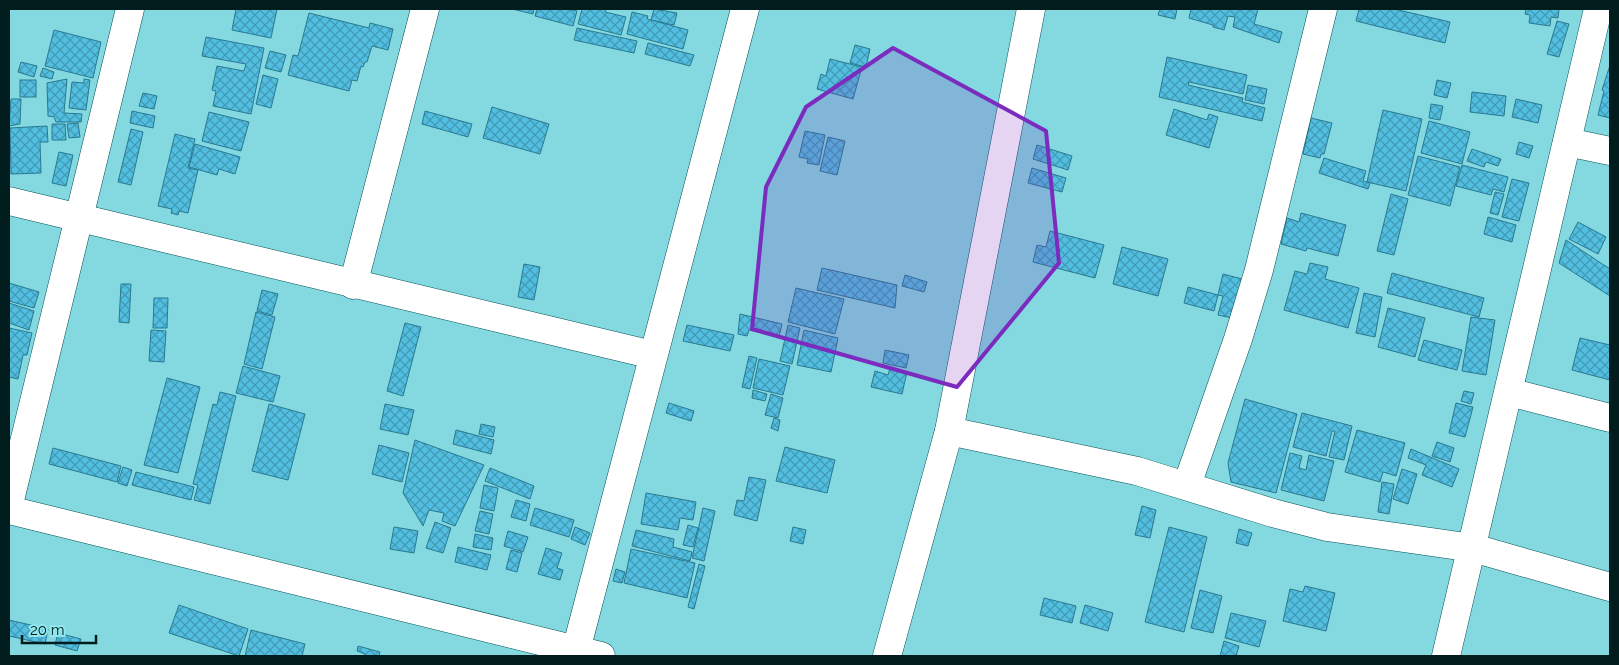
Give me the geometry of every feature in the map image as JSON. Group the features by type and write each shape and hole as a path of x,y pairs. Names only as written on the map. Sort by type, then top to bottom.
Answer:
{"street":[{"path":"9,504 130,9"},
{"path":"353,286 425,9"},
{"path":"9,510 588,653 653,355 745,9"},
{"path":"887,656 949,431 1031,9"},
{"path":"1187,485 1238,339 1258,270 1323,9"},
{"path":"1446,656 1473,548 1598,9"},
{"path":"1567,142 1610,151"},
{"path":"9,202 353,286 653,355"},
{"path":"1509,392 1610,418"},
{"path":"949,431 1137,471 1273,513 1327,527 1473,548 1610,587"}],"highlighted area":[{"path":"893,48 1046,131 1059,263 957,387 752,329 766,187 806,107"}],"building":[{"path":"236,9 277,9 271,38 232,30"},
{"path":"512,9 534,9 533,14"},
{"path":"537,9 568,9 577,11 573,26 535,16"},
{"path":"582,9 606,9 605,12 626,17 621,35 578,24"},
{"path":"654,9 677,13 674,25 651,20"},
{"path":"1160,9 1177,9 1175,19 1158,15"},
{"path":"1191,9 1258,9 1254,24 1282,32 1279,43 1233,27 1235,17 1228,16 1224,30 1189,18"},
{"path":"1359,9 1394,9 1450,22 1445,43 1356,21"},
{"path":"1526,9 1559,9 1558,18 1551,17 1550,26 1529,23 1530,15 1525,14"},
{"path":"632,12 648,16 647,19 688,30 683,49 627,34"},
{"path":"309,13 369,28 370,23 393,29 388,50 372,46 367,62 365,62 363,67 361,66 357,81 352,80 349,91 288,75 293,55 298,56"},
{"path":"1557,21 1569,24 1559,57 1547,54"},
{"path":"577,28 637,41 634,53 574,40"},
{"path":"54,30 101,42 93,78 45,66"},
{"path":"206,37 264,48 251,114 213,106 216,91 212,90 217,66 244,71 246,64 202,56"},
{"path":"648,43 694,55 690,66 645,54"},
{"path":"855,45 870,49 866,67 850,63"},
{"path":"270,51 286,55 281,72 265,68"},
{"path":"1167,57 1247,75 1243,94 1189,82 1188,85 1243,98 1242,102 1265,108 1262,121 1159,97"},
{"path":"830,59 862,67 853,99 817,89 821,74 826,76"},
{"path":"21,62 37,66 34,77 18,72"},
{"path":"1610,65 1610,118 1598,115 1604,91 1602,90"},
{"path":"43,68 54,72 52,79 40,76"},
{"path":"263,75 278,79 271,108 256,104"},
{"path":"67,79 64,113 82,114 81,122 56,122 54,117 48,116 47,83"},
{"path":"84,79 90,80 86,110 69,108 72,82 84,83"},
{"path":"20,80 36,80 36,97 20,97"},
{"path":"1437,80 1451,83 1447,98 1434,95"},
{"path":"1248,85 1267,89 1264,104 1245,100"},
{"path":"1472,92 1506,96 1504,116 1470,112"},
{"path":"143,93 157,96 154,109 139,106"},
{"path":"11,99 21,99 20,124 9,126"},
{"path":"1516,99 1542,105 1538,123 1512,117"},
{"path":"1431,104 1443,106 1440,120 1429,118"},
{"path":"492,107 549,124 540,154 483,138"},
{"path":"1174,109 1207,120 1209,114 1218,117 1209,148 1166,135"},
{"path":"1383,110 1422,119 1406,191 1367,182"},
{"path":"132,111 155,116 153,128 130,123"},
{"path":"425,111 472,124 468,137 422,124"},
{"path":"209,112 249,122 241,151 202,141"},
{"path":"1311,118 1332,123 1324,154 1321,154 1320,158 1303,154"},
{"path":"1429,121 1470,132 1462,164 1421,153"},
{"path":"78,123 80,137 69,138 67,124"},
{"path":"52,124 65,124 66,140 52,140"},
{"path":"47,126 48,142 40,142 41,173 11,174 10,128"},
{"path":"131,129 143,132 131,185 118,182"},
{"path":"805,131 825,135 819,165 807,163 808,159 799,157"},
{"path":"175,134 195,139 188,168 198,170 188,213 179,211 178,215 171,213 172,209 158,206"},
{"path":"828,137 845,141 837,175 820,171"},
{"path":"1519,142 1533,146 1529,158 1516,154"},
{"path":"195,144 240,157 235,174 219,169 217,175 189,167"},
{"path":"1037,145 1072,156 1068,170 1033,159"},
{"path":"1472,149 1501,159 1498,166 1486,162 1484,167 1467,161"},
{"path":"59,152 73,155 66,186 52,183"},
{"path":"1418,156 1460,167 1450,206 1408,195"},
{"path":"1324,158 1366,171 1363,181 1370,183 1368,189 1319,173"},
{"path":"1462,165 1508,177 1504,192 1493,189 1491,195 1456,186"},
{"path":"1032,168 1066,178 1062,192 1028,183"},
{"path":"1512,179 1529,183 1519,221 1502,217"},
{"path":"1495,192 1504,194 1498,215 1490,213"},
{"path":"1391,194 1408,199 1394,255 1377,251"},
{"path":"1301,213 1346,225 1338,256 1307,248 1306,251 1281,244 1287,218 1299,222"},
{"path":"1488,217 1516,225 1512,242 1484,234"},
{"path":"1578,222 1606,237 1598,254 1569,239"},
{"path":"1050,231 1104,245 1095,278 1033,262 1037,245 1046,247"},
{"path":"1566,240 1610,269 1610,296 1559,263"},
{"path":"1122,247 1168,259 1158,296 1113,284"},
{"path":"1310,263 1328,267 1325,279 1359,288 1348,328 1284,310 1295,271 1307,274"},
{"path":"524,264 540,267 534,300 518,297"},
{"path":"822,268 897,285 895,308 817,290"},
{"path":"1392,273 1484,298 1479,317 1387,293"},
{"path":"1223,274 1242,279 1232,318 1218,315 1223,296 1218,295"},
{"path":"905,275 927,282 924,292 902,286"},
{"path":"9,283 39,292 34,308 9,301"},
{"path":"121,284 131,284 129,323 119,322"},
{"path":"1188,287 1218,295 1214,311 1184,303"},
{"path":"796,288 844,299 835,334 788,322"},
{"path":"262,290 278,294 272,315 257,311"},
{"path":"1364,293 1382,297 1375,337 1356,333"},
{"path":"154,298 168,298 167,328 153,328"},
{"path":"9,303 34,311 29,330 9,323"},
{"path":"1388,308 1425,318 1415,357 1378,347"},
{"path":"256,312 275,317 262,369 244,364"},
{"path":"740,314 782,324 779,337 749,330 747,336 738,334"},
{"path":"1471,317 1495,320 1486,375 1462,371"},
{"path":"405,323 421,327 403,396 387,391"},
{"path":"687,325 734,335 730,351 683,341"},
{"path":"788,325 800,328 792,364 780,361"},
{"path":"9,328 32,333 27,355 23,355 18,379 9,377"},
{"path":"151,330 166,331 164,362 149,361"},
{"path":"804,330 838,338 831,372 797,365"},
{"path":"1580,338 1610,345 1610,380 1572,370"},
{"path":"1424,340 1462,350 1457,370 1418,360"},
{"path":"885,350 909,355 906,368 883,363"},
{"path":"749,356 757,358 750,389 742,387"},
{"path":"759,359 790,366 783,395 753,388"},
{"path":"243,366 280,376 273,402 236,393"},
{"path":"890,368 907,372 902,394 871,387 875,371 888,375"},
{"path":"167,378 200,387 178,473 144,465"},
{"path":"753,390 767,394 765,401 752,398"},
{"path":"1464,391 1474,393 1471,404 1461,401"},
{"path":"220,392 236,396 210,504 194,500 198,485 193,484 213,404 217,405"},
{"path":"771,394 783,398 778,418 765,415"},
{"path":"1245,399 1297,414 1276,493 1231,482 1228,463"},
{"path":"669,403 694,411 691,421 666,413"},
{"path":"1456,403 1473,407 1465,437 1449,433"},
{"path":"269,404 305,414 288,480 252,471"},
{"path":"385,404 414,410 408,435 380,429"},
{"path":"1302,413 1352,426 1344,460 1329,457 1335,431 1332,431 1326,456 1293,447"},
{"path":"774,418 780,420 778,431 771,428"},
{"path":"481,424 495,427 493,437 479,434"},
{"path":"456,430 494,440 491,454 453,444"},
{"path":"1357,430 1405,443 1396,476 1383,472 1380,482 1345,472"},
{"path":"415,440 484,465 455,526 442,521 444,513 429,510 423,526 403,493"},
{"path":"1437,442 1454,448 1450,462 1432,456"},
{"path":"379,445 409,453 402,482 372,474"},
{"path":"785,447 835,460 827,493 776,481"},
{"path":"53,448 121,466 117,482 49,464"},
{"path":"1411,449 1459,469 1452,487 1422,475 1426,465 1408,458"},
{"path":"1290,453 1302,456 1299,468 1306,470 1309,455 1334,461 1324,501 1281,490"},
{"path":"123,467 132,470 127,486 118,483"},
{"path":"490,468 534,486 530,499 485,481"},
{"path":"1402,469 1417,474 1408,504 1393,499"},
{"path":"136,472 194,487 191,500 132,485"},
{"path":"749,477 766,480 757,521 734,515 737,500 744,501"},
{"path":"1382,482 1394,484 1389,514 1378,512"},
{"path":"484,485 498,488 494,511 480,508"},
{"path":"646,493 696,502 693,520 680,518 678,530 641,524"},
{"path":"516,500 530,504 526,521 511,517"},
{"path":"1142,506 1156,510 1150,538 1135,535"},
{"path":"535,508 574,520 569,537 530,525"},
{"path":"703,508 715,511 704,561 692,558"},
{"path":"480,511 493,514 489,534 475,531"},
{"path":"435,522 451,528 443,553 426,548"},
{"path":"688,525 698,528 693,547 683,545"},
{"path":"394,527 418,531 414,553 390,549"},
{"path":"575,527 590,533 585,545 571,539"},
{"path":"793,527 806,530 803,544 790,541"},
{"path":"1169,527 1207,537 1184,632 1145,622"},
{"path":"1239,529 1252,533 1248,546 1236,543"},
{"path":"636,530 674,539 673,547 692,552 690,561 632,546"},
{"path":"508,531 528,537 523,552 504,546"},
{"path":"475,534 493,538 491,550 473,547"},
{"path":"458,547 491,555 487,570 455,562"},
{"path":"546,548 562,553 557,568 563,570 560,580 538,574"},
{"path":"631,549 695,563 687,598 624,583"},
{"path":"511,550 522,553 517,572 506,569"},
{"path":"699,564 705,566 694,609 688,607"},
{"path":"616,569 625,572 622,583 613,581"},
{"path":"1305,586 1335,593 1326,631 1283,621 1290,589 1303,592"},
{"path":"1200,590 1222,596 1213,633 1191,628"},
{"path":"1044,598 1076,606 1072,623 1040,615"},
{"path":"179,605 248,629 239,656 169,633"},
{"path":"1085,605 1113,613 1108,631 1080,623"},
{"path":"1231,613 1266,621 1259,647 1225,638"},
{"path":"9,620 48,629 45,644 9,636"},
{"path":"251,630 305,644 302,656 245,656"},
{"path":"58,633 81,639 77,651 55,645"},
{"path":"1224,641 1239,646 1236,656 1220,656"},
{"path":"358,646 380,652 379,656 364,656 365,654 357,651"}]}
